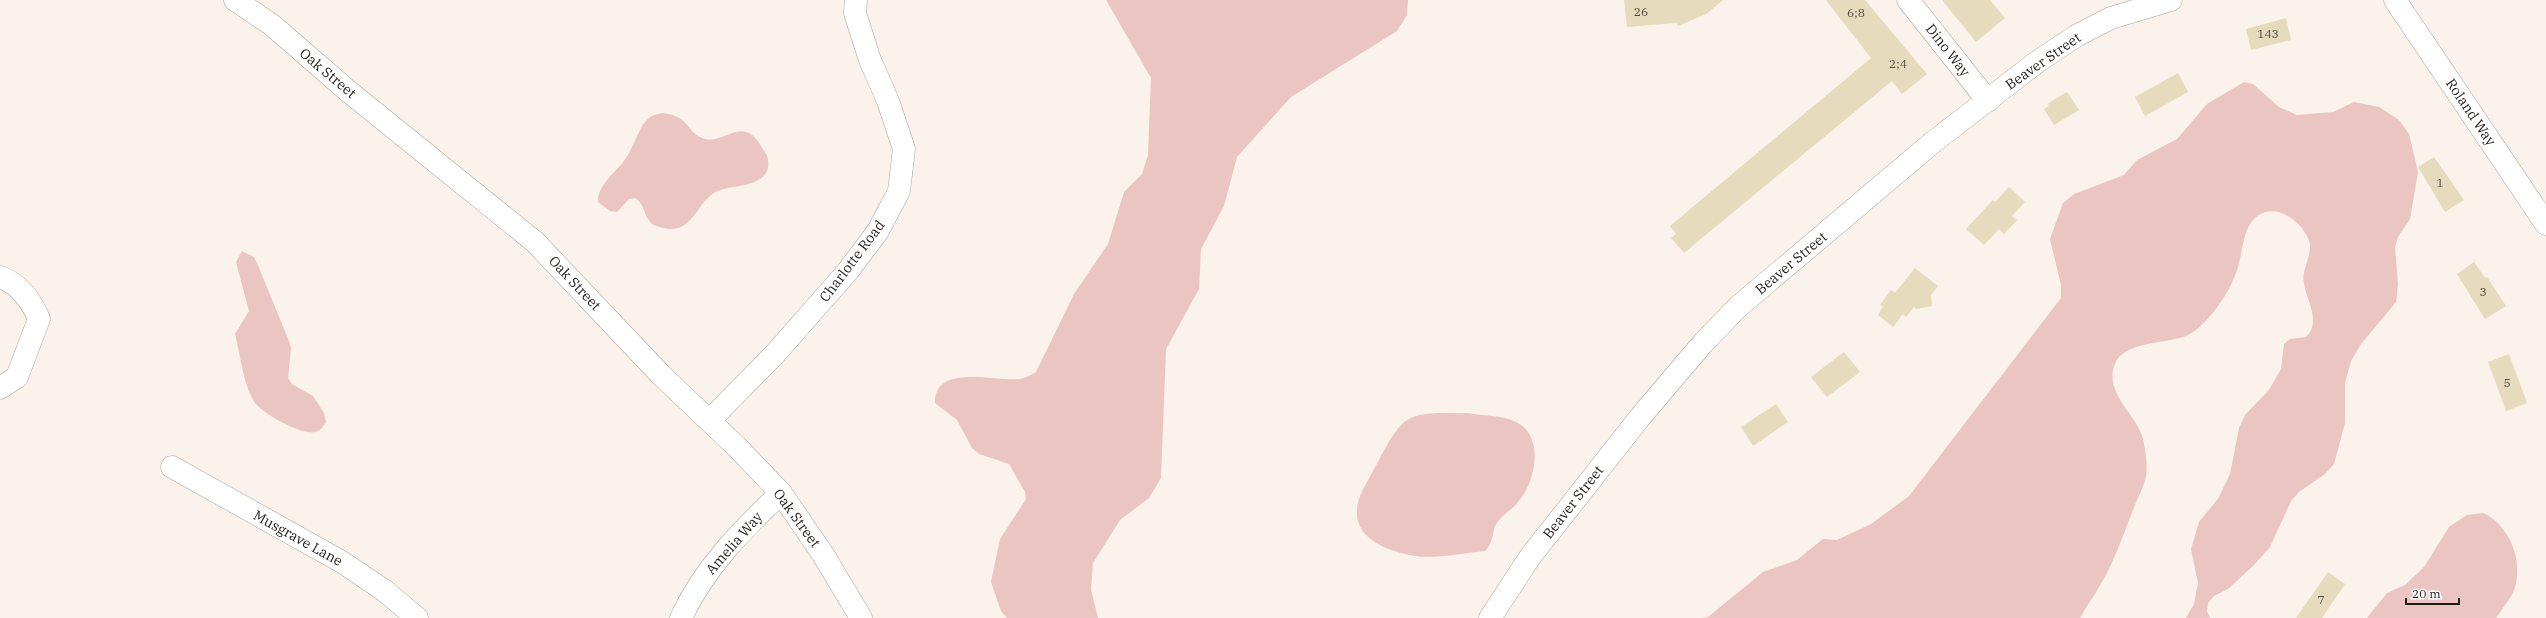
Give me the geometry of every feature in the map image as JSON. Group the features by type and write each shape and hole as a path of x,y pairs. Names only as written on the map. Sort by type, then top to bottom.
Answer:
{"street":[{"name":"Oak Street","path":"235,0 272,25 348,91 535,242 662,376 710,420 781,493 824,556 861,618"},
{"name":"Charlotte Road","path":"710,420 774,355 843,276 878,231 899,191 904,149 888,101 870,60 855,14 856,0"},
{"name":"Dino Way","path":"1908,0 1988,101"},
{"name":"Beaver Street","path":"1490,618 1530,557 1645,410 1703,343 1738,307 1932,143 2037,62 2076,36 2111,18 2171,0"},
{"name":"Roland Way","path":"2395,0 2546,224"},
{"path":"0,277 8,280 31,300 39,319 17,377 0,388"},
{"name":"Musgrave Lane","path":"172,467 342,562 385,591 417,618"},
{"name":"Amelia Way","path":"681,618 714,562 740,532 781,493"}],"shaded area":[{"path":"1106,0 1408,0 1407,15 1397,31 1291,97 1237,157 1224,206 1201,249 1199,289 1166,349 1161,478 1149,498 1120,520 1093,563 1091,589 1098,618 1007,618 1001,611 991,582 1000,539 1026,499 1025,492 1009,464 979,454 972,448 957,420 935,403 937,391 945,383 955,379 982,377 1019,379 1036,372 1074,294 1108,244 1124,192 1142,174 1148,155 1151,78"},
{"path":"2244,82 2253,84 2279,107 2297,115 2333,112 2354,102 2379,107 2399,120 2409,134 2418,172 2410,219 2398,237 2395,247 2398,284 2396,302 2361,344 2351,361 2345,383 2345,423 2334,464 2325,474 2299,492 2291,501 2270,547 2254,565 2228,589 2214,596 2208,603 2207,611 2210,618 2186,618 2194,604 2198,583 2191,549 2199,522 2218,499 2230,474 2239,428 2245,415 2269,390 2281,369 2284,344 2290,339 2306,337 2311,331 2313,324 2312,310 2304,283 2304,271 2310,249 2308,238 2297,223 2290,217 2273,211 2265,212 2257,216 2250,224 2245,237 2237,272 2231,285 2221,302 2202,325 2188,335 2147,344 2127,351 2119,357 2114,366 2112,377 2114,386 2123,405 2140,430 2143,439 2147,472 2142,489 2109,569 2080,618 1703,618 1708,617 1763,572 1797,560 1823,539 1837,540 1871,524 1909,496 2061,298 2061,285 2050,239 2063,203 2074,194 2124,175 2137,160 2177,139 2207,104"},
{"path":"662,113 678,117 697,135 710,140 740,131 747,132 754,137 766,154 768,158 767,170 757,181 714,193 707,198 691,219 678,228 668,229 652,224 641,204 635,198 629,199 617,212 610,211 598,202 604,183 626,158 646,121 651,116"},
{"path":"242,251 254,257 289,341 291,348 288,378 292,384 313,396 324,413 326,422 318,431 304,431 276,419 256,404 248,389 235,334 249,311 236,262"},
{"path":"1437,413 1467,413 1499,417 1516,422 1525,429 1531,438 1534,448 1535,460 1529,483 1516,504 1497,523 1491,543 1485,551 1422,557 1385,548 1376,543 1361,529 1357,509 1365,486 1397,430 1407,420 1421,415"},
{"path":"2483,513 2493,519 2501,527 2513,548 2516,560 2516,584 2512,595 2496,618 2367,618 2387,593 2405,585 2424,567 2449,527 2467,515"}],"building":[{"path":"1624,0 1723,0 1706,14 1678,26 1677,23 1627,27"},
{"path":"1826,0 1865,0 1927,74 1902,94 1892,81 1684,253 1671,238 1676,234 1670,226 1871,58"},
{"path":"1942,0 1990,0 2005,18 1976,42"},
{"path":"2286,18 2291,40 2251,50 2246,29"},
{"path":"2178,73 2188,92 2145,116 2135,97"},
{"path":"2067,92 2079,110 2054,125 2044,109 2049,106 2047,104"},
{"path":"2434,157 2464,200 2445,212 2418,167"},
{"path":"2009,187 2025,202 2012,216 2017,220 2004,234 1999,229 1984,245 1966,229 1993,200 1995,202"},
{"path":"2474,262 2485,278 2487,277 2506,306 2485,319 2457,274"},
{"path":"1915,268 1938,286 1931,295 1932,306 1916,309 1914,307 1906,317 1903,314 1893,327 1878,315 1883,307 1880,305 1891,290 1895,293"},
{"path":"1844,352 1860,372 1827,397 1811,377"},
{"path":"2509,354 2527,403 2506,411 2488,362"},
{"path":"1776,404 1788,422 1753,446 1741,427"},
{"path":"2328,572 2345,584 2322,618 2296,618"}]}
